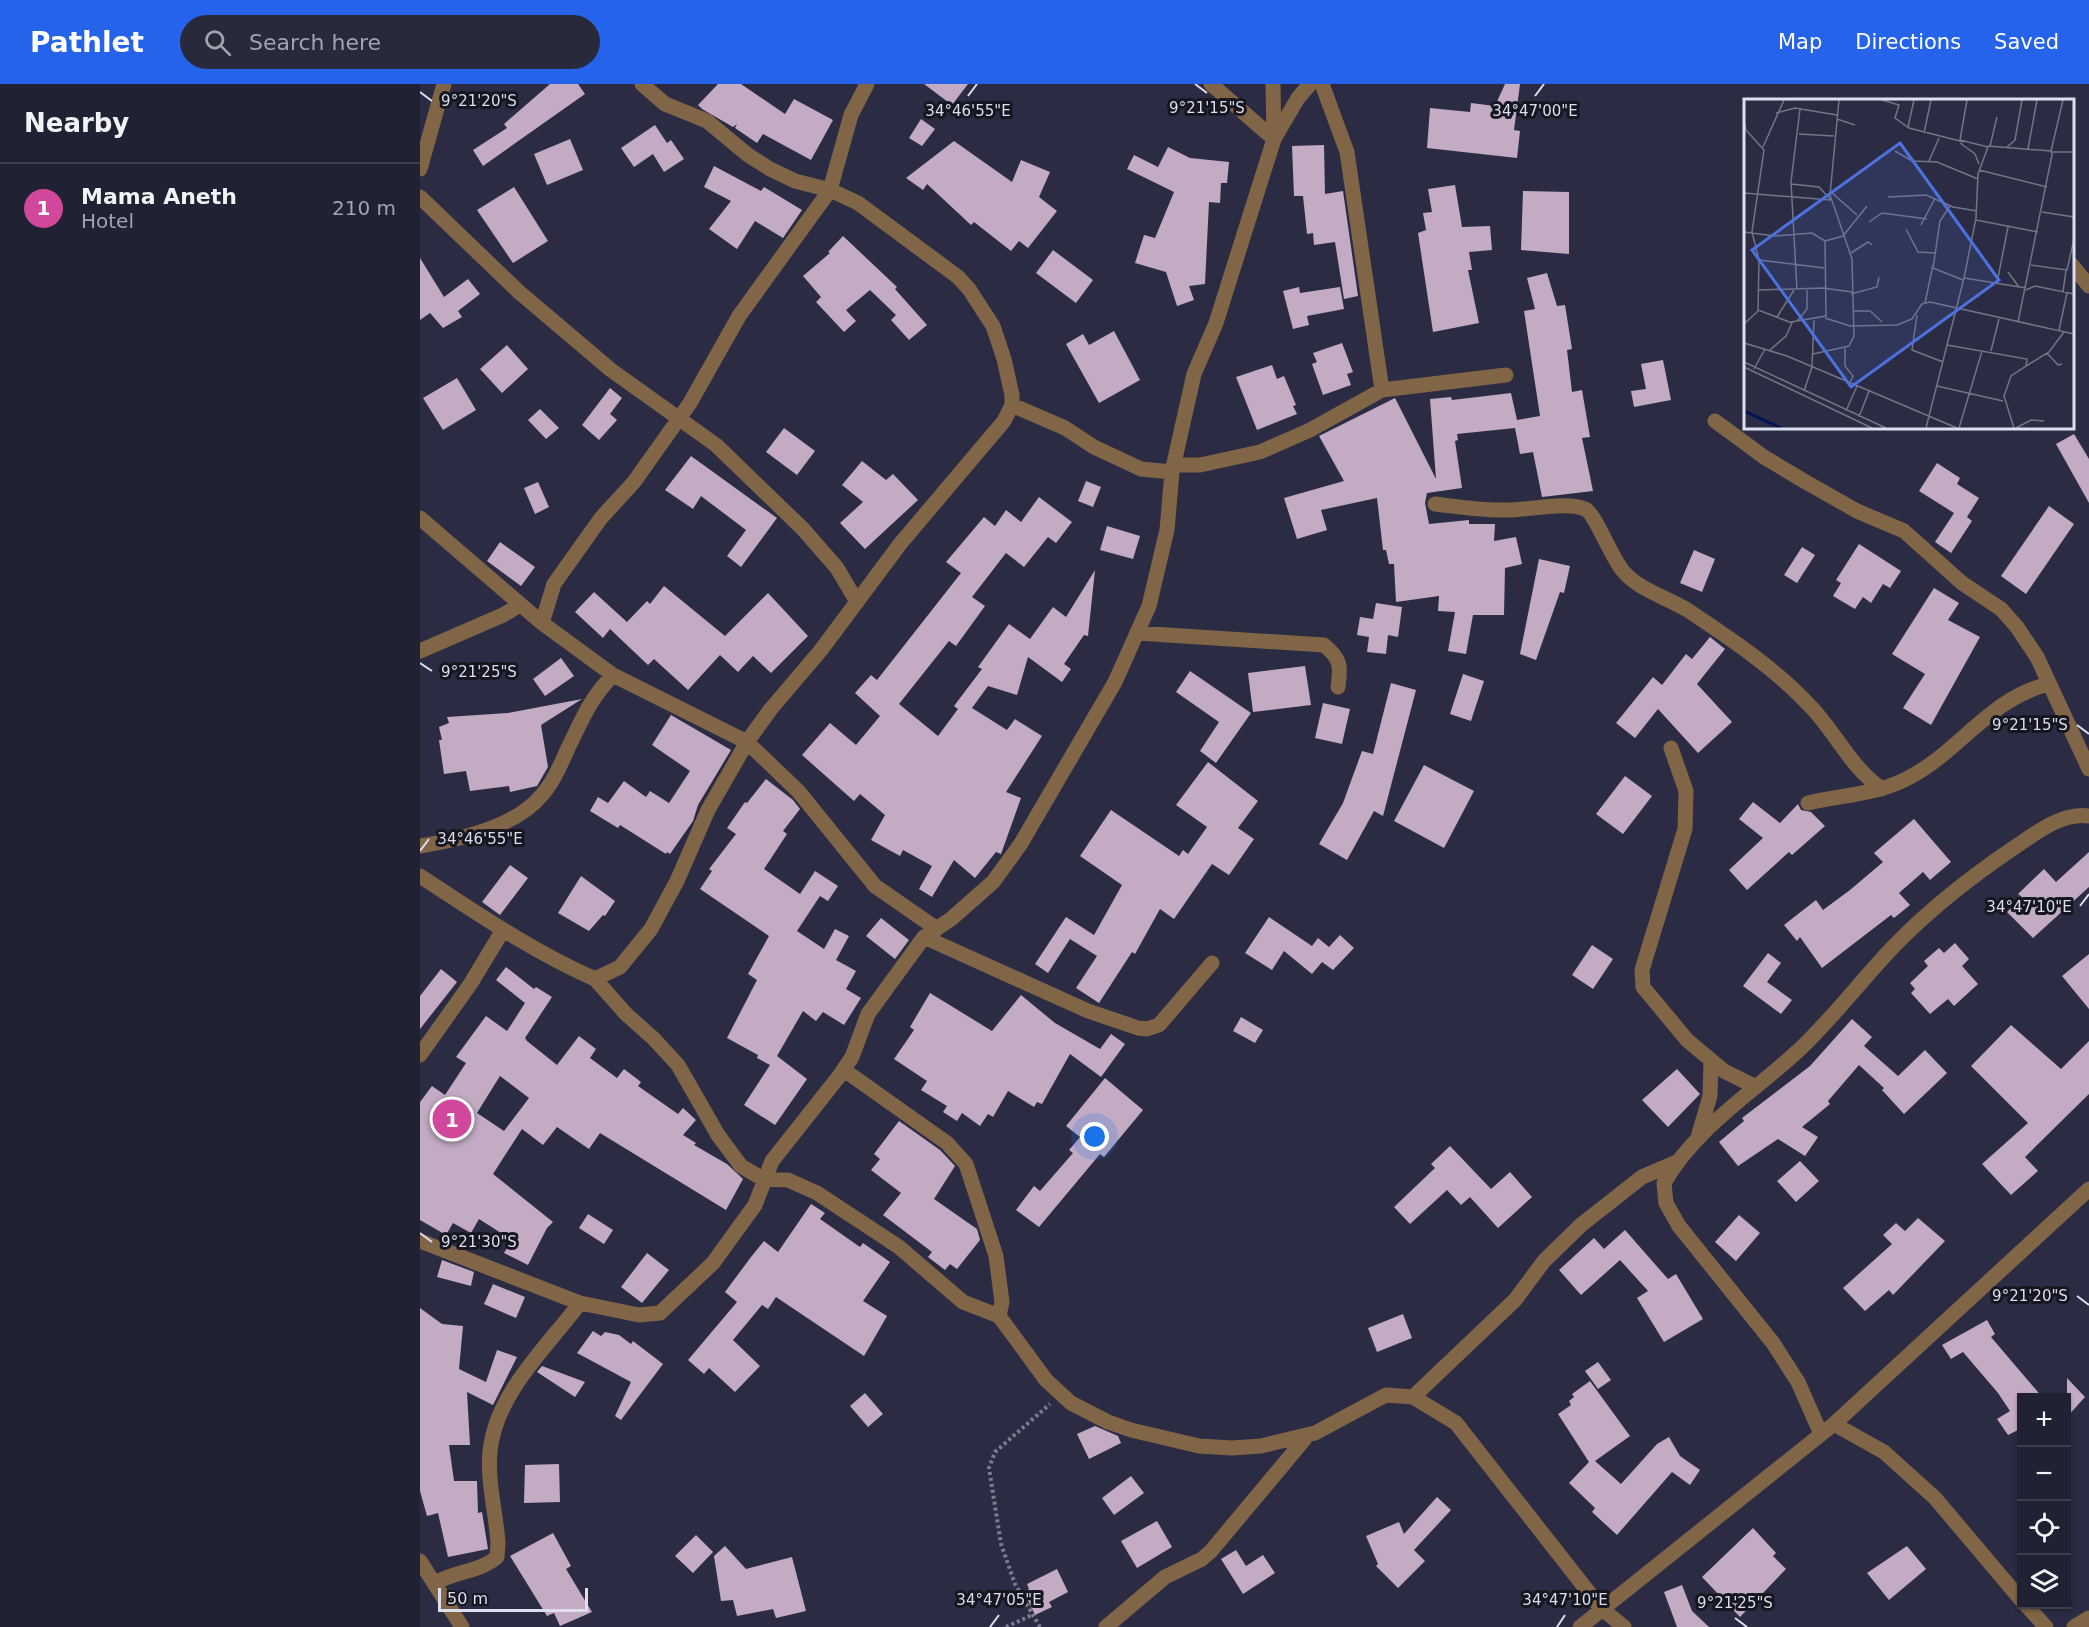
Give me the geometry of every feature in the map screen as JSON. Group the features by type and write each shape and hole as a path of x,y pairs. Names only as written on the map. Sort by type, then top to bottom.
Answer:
{"street":[{"path":"420,169 444,84"},
{"path":"595,979 620,967 651,929 677,881 708,810 747,742 770,710 821,650 900,544 996,433 1012,405 1004,359 995,333 969,289 958,277 858,203 830,190 795,181 770,169 707,122 665,104 642,84"},
{"path":"542,623 554,584 601,518 634,482 680,417 698,391 739,316 830,190 851,115 867,84"},
{"path":"1211,84 1274,139"},
{"path":"1273,84 1274,139"},
{"path":"420,1241 580,1303 639,1315 660,1313 713,1263 755,1205 763,1179 780,1149 844,1070 868,1014 930,933 993,882 1020,845 1115,682 1149,606 1167,530 1173,469 1194,374 1216,323 1274,139 1298,98 1310,84"},
{"path":"1322,84 1347,152 1382,390"},
{"path":"420,197 549,317 611,370 680,417 716,445 803,529 837,568 857,602"},
{"path":"2074,266 2089,286"},
{"path":"1012,405 1065,428 1094,447 1141,469 1173,469 1260,452 1310,430 1382,390 1506,375"},
{"path":"1715,421 1764,457 1804,481 1857,511 1904,531 1962,583 2001,609 2017,627 2037,657 2089,769"},
{"path":"1435,504 1505,510 1560,506 1585,508 1591,513 1623,571 1654,594 1683,607 1712,626 1772,673 1809,705 1836,736 1857,768 1882,789"},
{"path":"420,518 542,623 613,675 747,742 799,792 875,886 930,933 1068,1003 1138,1028 1147,1029 1159,1025 1212,963"},
{"path":"420,651 520,605"},
{"path":"1137,633 1324,645 1336,655 1340,671 1338,687"},
{"path":"420,846 460,839 490,828 519,814 541,797 558,769 593,695 613,675"},
{"path":"1808,803 1882,789 1911,777 1938,759 2004,703 2025,690 2049,684"},
{"path":"1671,748 1686,790 1685,829 1642,970 1643,987 1687,1040 1724,1071 1756,1087"},
{"path":"1821,1434 1798,1382 1773,1343 1679,1226 1666,1203 1664,1183 1697,1140 1830,1020 1894,946 1971,876 2049,824 2082,815 2089,816"},
{"path":"420,876 503,930 595,979 626,1014 678,1065 718,1135 741,1167 763,1179 788,1180 817,1193 899,1247 963,1302 999,1316 1046,1380 1061,1394 1108,1422 1199,1446 1232,1448 1261,1446 1308,1435 1386,1395 1413,1397 1456,1423 1601,1608 1624,1627"},
{"path":"420,1055 466,992 503,930"},
{"path":"1697,1140 1710,1096 1711,1060"},
{"path":"844,1070 947,1143 966,1164 996,1256 1002,1302 999,1316"},
{"path":"1413,1397 1515,1300 1544,1261 1581,1225 1642,1177 1679,1161"},
{"path":"1580,1627 1834,1424 2089,1189"},
{"path":"435,1583 456,1572 486,1566 497,1557 498,1543 490,1462 492,1433 510,1395 540,1352 580,1303"},
{"path":"1834,1424 1884,1452 1935,1498 2017,1594"},
{"path":"1106,1627 1165,1577 1202,1559 1211,1551 1308,1435"},
{"path":"420,1561 462,1627"},
{"path":"2029,1609 2046,1627"},
{"path":"2074,1627 2089,1618"}],"path":[{"path":"1040,1627 1016,1584 1001,1544 990,1460 1001,1446 1061,1394"},
{"path":"1005,1627 1032,1615"}],"building":[{"path":"550,84 578,84 585,94 483,166 473,150 507,128 504,124"},
{"path":"718,84 741,84 785,114 794,99 833,120 811,160 763,134 757,143 735,128 737,124 733,127 702,109 698,105"},
{"path":"924,84 968,84 952,105"},
{"path":"1505,84 1520,84 1514,130 1520,131 1517,158 1427,148 1430,108 1470,112 1471,103 1495,106"},
{"path":"921,119 935,129 922,146 909,138"},
{"path":"655,125 667,143 671,140 684,159 664,172 653,154 634,167 621,148"},
{"path":"570,139 583,170 547,185 534,154"},
{"path":"954,141 1012,182 1021,160 1050,172 1039,197 1057,211 1028,248 1019,241 1011,251 974,222 971,225 927,184 923,190 906,178"},
{"path":"1324,145 1325,194 1343,191 1358,296 1344,299 1335,242 1314,245 1313,233 1307,234 1303,196 1294,196 1292,146"},
{"path":"1168,147 1190,158 1229,162 1227,183 1221,183 1220,203 1209,202 1205,284 1189,286 1194,300 1177,306 1166,272 1135,263 1144,235 1155,238 1174,192 1127,169 1134,155 1158,167"},
{"path":"714,166 761,191 764,187 802,210 783,238 755,221 737,249 709,229 731,201 704,187"},
{"path":"1455,185 1462,227 1490,226 1492,250 1469,252 1472,270 1468,270 1479,323 1433,332 1418,233 1426,230 1423,213 1432,212 1428,189"},
{"path":"514,187 548,241 513,263 477,210"},
{"path":"1523,191 1569,192 1569,254 1521,250"},
{"path":"843,236 897,287 895,289 927,325 909,340 891,320 896,315 870,290 846,310 856,321 844,332 816,302 821,297 803,276 830,253 828,252"},
{"path":"1053,250 1093,280 1076,303 1036,273"},
{"path":"420,258 444,297 468,279 480,294 458,311 462,317 443,328 430,313 420,320"},
{"path":"1547,273 1557,306 1565,305 1572,349 1567,350 1572,392 1582,390 1590,437 1582,438 1593,491 1542,497 1533,452 1520,454 1515,428 1457,434 1458,440 1455,441 1462,488 1427,493 1425,503 1429,524 1469,520 1469,524 1495,524 1494,541 1516,537 1522,564 1505,568 1504,615 1473,615 1466,654 1448,651 1455,612 1438,611 1439,596 1396,602 1394,564 1389,564 1386,550 1383,550 1377,498 1321,510 1327,530 1297,539 1284,498 1344,481 1319,436 1395,398 1436,479 1430,399 1451,397 1452,400 1511,393 1517,420 1540,416 1524,311 1535,309 1527,278"},
{"path":"1299,287 1300,293 1340,287 1344,309 1307,316 1309,325 1293,329 1283,291"},
{"path":"1114,331 1140,380 1099,403 1066,344 1083,334 1089,345"},
{"path":"1342,343 1353,372 1347,374 1351,385 1323,395 1312,364 1317,362 1313,353"},
{"path":"507,345 528,369 502,393 480,369"},
{"path":"1663,360 1671,400 1634,407 1631,391 1646,389 1641,364"},
{"path":"1272,365 1277,379 1284,376 1296,405 1293,406 1297,414 1257,430 1236,377"},
{"path":"457,378 476,410 443,430 423,398"},
{"path":"610,388 622,398 610,414 617,420 599,440 582,425"},
{"path":"540,409 559,428 546,439 528,420"},
{"path":"784,428 815,451 797,475 766,452"},
{"path":"2074,434 2089,459 2089,503 2056,444"},
{"path":"691,456 777,518 741,567 727,556 746,530 701,496 693,509 665,490"},
{"path":"862,461 886,480 893,474 918,500 865,549 840,523 863,502 842,485"},
{"path":"1937,463 1960,478 1957,484 1979,498 1967,517 1972,521 1951,553 1935,542 1954,513 1919,491"},
{"path":"1086,481 1101,487 1093,507 1078,501"},
{"path":"538,482 549,507 535,514 524,488"},
{"path":"1039,497 1072,522 1056,543 1048,537 1024,567 1006,553 972,597 985,606 956,646 949,641 899,704 938,736 958,709 954,706 982,669 978,667 1009,624 1030,639 1053,607 1066,617 1095,570 1088,636 1084,635 1064,664 1071,669 1062,682 1028,657 1017,695 988,686 972,708 1007,730 1015,719 1042,736 1006,792 1021,798 1001,854 996,852 975,878 954,860 932,897 919,889 932,866 903,850 900,856 871,840 885,815 860,794 854,801 802,755 830,723 856,745 880,716 855,693 871,675 877,680 961,573 946,562 984,517 995,526 1006,510 1021,522"},
{"path":"2049,506 2074,524 2026,594 2001,576"},
{"path":"1107,526 1140,536 1133,559 1100,550"},
{"path":"500,542 535,567 521,586 487,561"},
{"path":"1859,544 1901,571 1890,588 1883,584 1871,603 1863,597 1855,609 1833,596 1841,583 1836,580"},
{"path":"1802,547 1815,555 1797,583 1784,575"},
{"path":"1694,550 1715,559 1702,592 1680,583"},
{"path":"1539,559 1570,566 1564,593 1560,592 1536,660 1520,654"},
{"path":"664,586 725,636 768,593 808,636 771,673 753,656 738,672 720,655 688,690 654,659 648,665 610,629 603,638 575,612 594,592 627,622 647,601 650,604"},
{"path":"1934,588 1959,603 1948,620 1980,637 1931,725 1903,708 1925,674 1892,654"},
{"path":"1376,603 1402,607 1398,637 1388,635 1386,654 1367,652 1369,637 1357,635 1360,617 1373,619"},
{"path":"1710,637 1725,649 1697,684 1732,722 1698,753 1658,709 1635,738 1616,723 1653,677 1662,685 1686,654 1692,659"},
{"path":"561,658 574,676 545,696 533,679"},
{"path":"1305,666 1311,705 1253,712 1248,673"},
{"path":"1190,671 1251,713 1216,763 1200,751 1219,722 1176,692"},
{"path":"1463,674 1484,681 1471,721 1450,714"},
{"path":"1391,683 1416,690 1383,816 1374,811 1347,860 1319,844 1343,803 1362,751 1373,754"},
{"path":"582,699 541,725 548,767 537,786 510,792 509,786 470,791 466,771 444,774 439,727 449,723 447,717 508,713"},
{"path":"1323,703 1350,709 1342,744 1315,738"},
{"path":"671,715 731,750 698,805 693,821 670,854 667,852 666,854 620,825 618,828 590,811 598,797 608,803 624,781 646,797 650,791 669,803 690,771 652,745"},
{"path":"1208,762 1258,801 1238,828 1254,839 1229,875 1212,864 1174,919 1160,909 1135,954 1132,952 1099,1003 1076,988 1097,956 1070,939 1048,973 1035,964 1066,917 1094,935 1122,885 1080,856 1111,810 1179,856 1183,850 1188,854 1207,827 1176,805"},
{"path":"1424,765 1474,791 1444,848 1394,821"},
{"path":"1625,776 1652,796 1623,834 1596,814"},
{"path":"766,779 793,800 800,809 783,831 787,834 764,869 800,894 815,871 838,886 828,901 820,896 797,931 824,949 835,929 849,936 836,960 856,971 846,989 861,998 844,1025 823,1012 816,1021 803,1011 777,1056 807,1079 775,1125 744,1105 770,1065 757,1058 758,1055 727,1038 757,980 748,974 769,936 700,889 712,871 709,869 736,834 727,828 745,802 747,803"},
{"path":"1753,802 1780,823 1798,804 1801,810 1811,812 1825,826 1792,855 1789,852 1747,890 1729,870 1763,838 1739,819"},
{"path":"1914,819 1951,862 1930,880 1923,872 1899,893 1910,905 1894,918 1891,915 1822,968 1800,937 1797,941 1784,925 1816,900 1823,910 1850,890 1883,862 1874,853"},
{"path":"2089,852 2089,887 2033,938 2007,912 2022,897 2018,894 2044,869 2056,882"},
{"path":"510,865 528,878 500,915 482,902"},
{"path":"581,876 615,901 605,916 603,915 589,931 558,913"},
{"path":"1269,917 1312,946 1318,938 1329,947 1340,935 1354,948 1333,970 1322,962 1312,974 1284,951 1272,970 1245,953"},
{"path":"881,918 909,940 895,959 866,936"},
{"path":"1955,943 1969,959 1962,966 1978,984 1954,1006 1948,999 1930,1014 1911,993 1915,989 1910,983 1928,966 1924,961 1939,948 1944,953"},
{"path":"1592,945 1613,959 1593,989 1572,975"},
{"path":"1768,953 1781,963 1767,982 1792,1000 1781,1014 1743,986"},
{"path":"2089,954 2089,1009 2062,976"},
{"path":"506,967 534,989 536,987 552,997 525,1038 557,1065 579,1036 596,1049 590,1058 617,1078 624,1069 641,1082 638,1086 678,1114 683,1108 696,1120 683,1135 696,1143 694,1145 727,1164 743,1179 726,1210 600,1133 589,1149 557,1127 543,1145 522,1129 493,1174 553,1222 547,1228 528,1265 504,1253 512,1240 479,1219 471,1233 453,1223 446,1235 420,1220 420,1102 432,1086 445,1095 466,1063 456,1057 486,1016 507,1031 525,1003 496,980","holes":["500,1076 529,1098 504,1131 477,1113"]},
{"path":"441,969 457,982 420,1029 420,996"},
{"path":"930,993 992,1031 1021,995 1055,1023 1100,1049 1111,1034 1125,1044 1101,1077 1070,1054 1042,1104 1037,1102 1034,1107 1008,1091 993,1117 988,1114 980,1126 962,1113 957,1121 943,1112 947,1106 921,1090 927,1081 894,1059 914,1030 910,1027"},
{"path":"1241,1017 1263,1030 1255,1043 1233,1031"},
{"path":"1852,1019 1872,1037 1864,1046 1898,1076 1925,1050 1947,1073 1904,1114 1882,1090 1884,1088 1859,1065 1828,1101 1830,1104 1802,1127 1818,1137 1805,1156 1778,1139 1738,1166 1719,1142 1744,1121 1742,1118 1810,1066"},
{"path":"2011,1025 2061,1069 2089,1041 2089,1094 2025,1157 2038,1171 2011,1195 1982,1164 2028,1123 1971,1066"},
{"path":"1677,1069 1700,1094 1668,1127 1642,1100"},
{"path":"1105,1078 1143,1110 1104,1157 1100,1154 1039,1227 1016,1210 1034,1186 1040,1191 1073,1153 1069,1150 1080,1137 1066,1126"},
{"path":"899,1121 940,1150 955,1166 934,1199 977,1229 980,1240 957,1269 950,1264 945,1270 928,1257 932,1252 883,1215 901,1193 871,1170 880,1159 874,1154"},
{"path":"1450,1146 1491,1189 1510,1172 1532,1197 1498,1228 1470,1197 1461,1205 1447,1190 1410,1224 1394,1207 1435,1168 1431,1164"},
{"path":"1800,1161 1819,1181 1796,1202 1777,1181"},
{"path":"811,1204 825,1213 820,1219 860,1247 863,1243 890,1262 863,1301 887,1316 864,1356 776,1297 768,1309 762,1305 733,1340 760,1366 735,1392 709,1368 704,1374 688,1360 737,1302 725,1292 751,1257 764,1241 778,1252"},
{"path":"588,1214 613,1230 604,1244 579,1228"},
{"path":"1739,1215 1760,1233 1736,1261 1715,1242"},
{"path":"1918,1218 1945,1241 1893,1295 1889,1290 1865,1311 1843,1288 1892,1244 1883,1235 1896,1223 1905,1231"},
{"path":"1625,1230 1668,1279 1676,1274 1703,1319 1664,1342 1637,1298 1648,1291 1620,1260 1581,1295 1559,1270 1594,1238 1604,1249"},
{"path":"647,1253 669,1270 642,1303 621,1287"},
{"path":"442,1260 474,1272 471,1286 437,1277"},
{"path":"493,1284 525,1297 516,1318 484,1304"},
{"path":"420,1308 442,1324 463,1326 459,1369 486,1382 497,1350 517,1357 493,1405 467,1392 470,1445 449,1445 454,1481 477,1481 478,1513 482,1512 488,1549 448,1557 438,1513 427,1516 420,1491"},
{"path":"1403,1314 1412,1338 1377,1352 1368,1328"},
{"path":"1987,1320 1995,1334 1991,1337 2039,1393 2017,1393 2017,1430 2008,1435 1997,1419 2010,1411 1998,1393 1963,1352 1951,1359 1942,1345"},
{"path":"593,1331 601,1336 605,1332 619,1335 631,1344 633,1341 663,1364 621,1420 615,1416 631,1382 577,1353"},
{"path":"1598,1362 1611,1380 1598,1389 1585,1371"},
{"path":"542,1366 585,1382 575,1397 537,1372"},
{"path":"2067,1378 2085,1397 2071,1413 2071,1393 2067,1393"},
{"path":"1590,1381 1630,1436 1595,1461 1621,1484 1657,1444 1669,1437 1680,1456 1700,1470 1690,1485 1672,1472 1617,1535 1592,1512 1595,1508 1569,1483 1589,1462 1558,1414 1571,1405 1569,1401 1574,1397 1572,1394"},
{"path":"865,1393 883,1414 868,1427 850,1406"},
{"path":"1095,1426 1118,1436 1121,1443 1089,1459 1077,1434"},
{"path":"559,1464 560,1502 524,1503 525,1465"},
{"path":"1131,1476 1144,1493 1114,1515 1102,1498"},
{"path":"1437,1497 1451,1510 1414,1550 1425,1561 1398,1588 1376,1566 1378,1564 1366,1536 1399,1522 1404,1534"},
{"path":"1157,1521 1172,1547 1137,1568 1121,1541"},
{"path":"1753,1528 1776,1553 1773,1556 1786,1569 1740,1617 1702,1577"},
{"path":"553,1533 571,1566 566,1569 592,1612 560,1626 554,1613 547,1616 510,1556"},
{"path":"696,1535 713,1552 693,1573 675,1556"},
{"path":"725,1546 746,1569 792,1557 806,1611 776,1618 773,1609 737,1616 733,1600 721,1601 714,1556"},
{"path":"1907,1546 1926,1569 1889,1600 1867,1573"},
{"path":"1236,1550 1246,1566 1263,1555 1275,1573 1243,1594 1221,1559"},
{"path":"1057,1569 1068,1592 1049,1602 1052,1607 1035,1615 1024,1592 1029,1589 1027,1584"},
{"path":"1682,1585 1692,1611 1709,1627 1677,1627 1664,1592"}],"place":[{"name":"Mama Aneth","path":"452,1119"}]}
